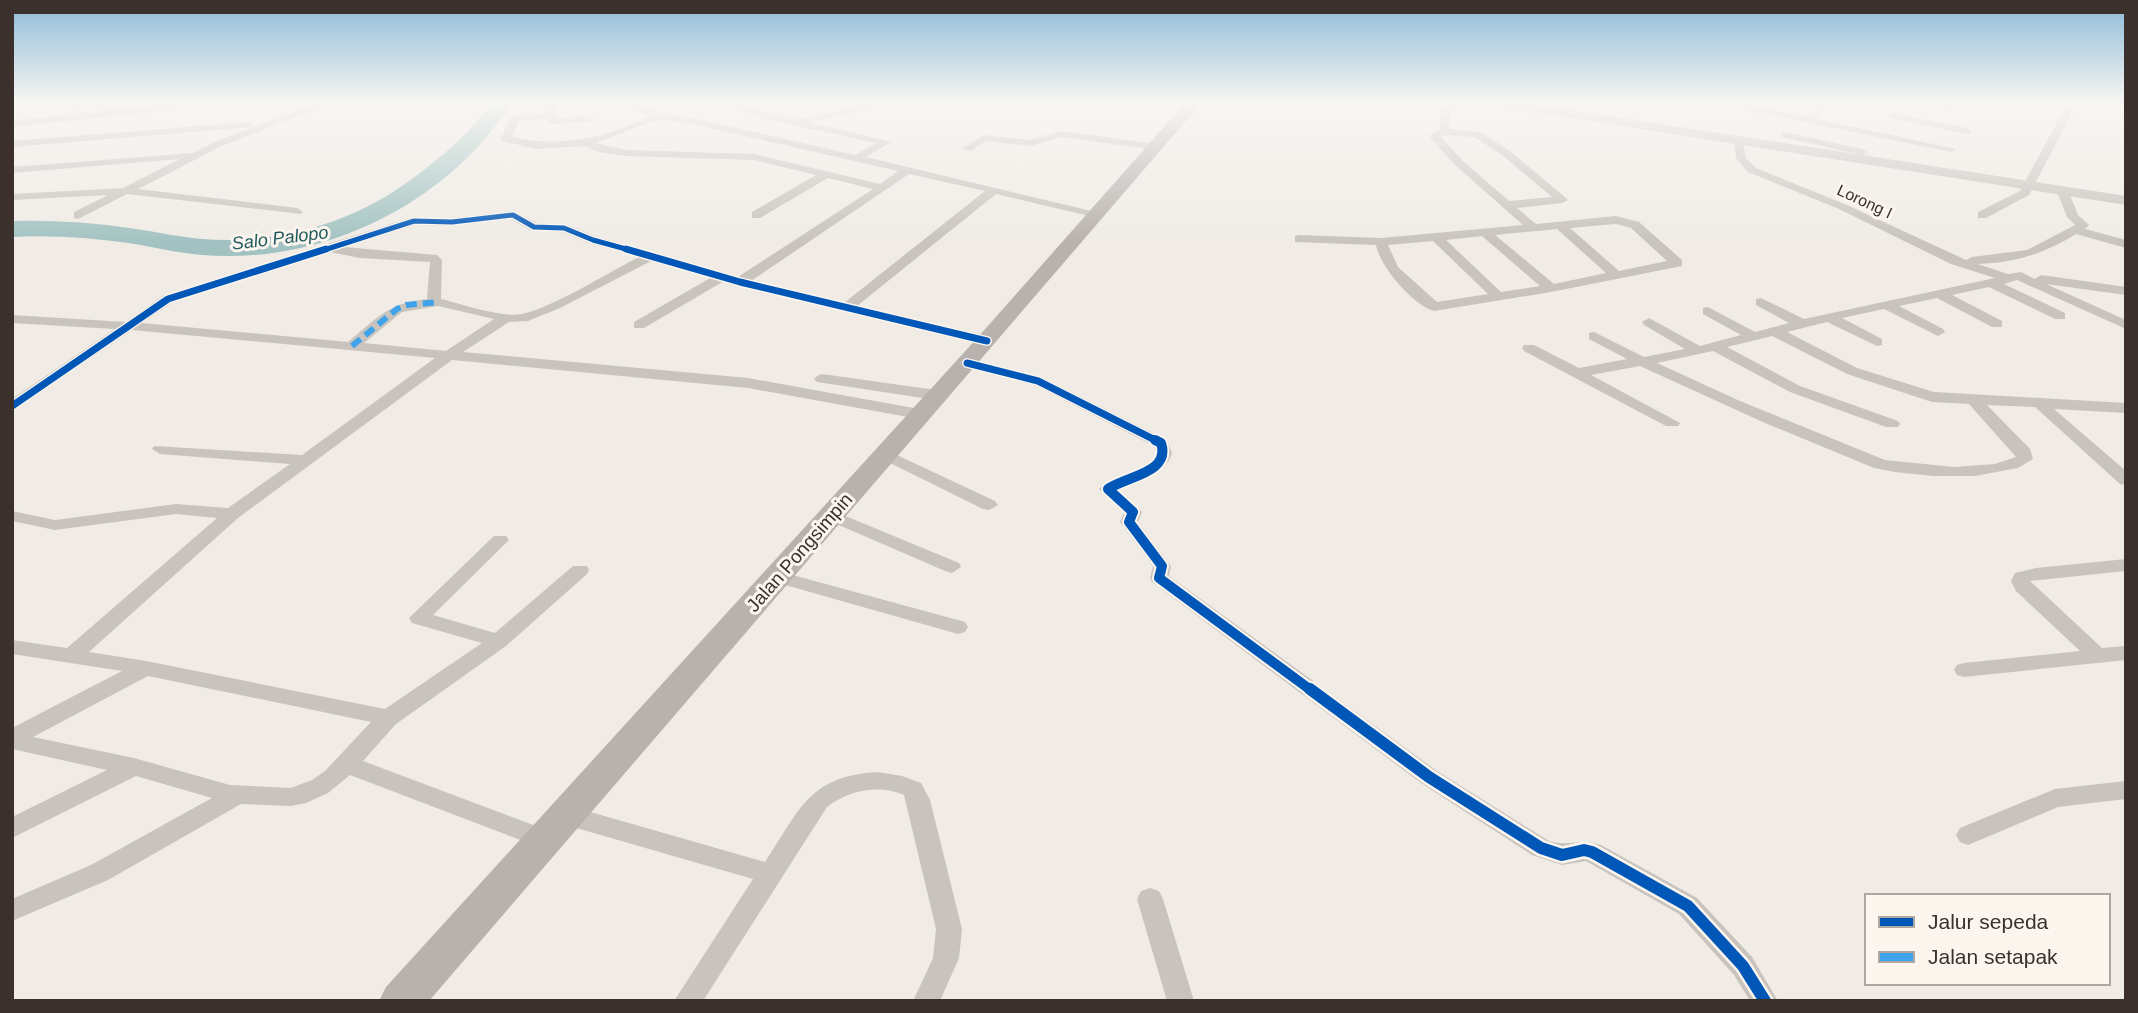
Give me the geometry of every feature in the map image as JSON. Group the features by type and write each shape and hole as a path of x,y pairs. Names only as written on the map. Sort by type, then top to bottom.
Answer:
{"main road":[{"name":"Jalan Pongsimpin","path":"401,1001 1154,149"}],"street":[{"path":"78,215 209,149"},
{"path":"601,149 626,153 754,157 880,187"},
{"path":"816,149 1098,214"},
{"path":"857,158 873,149"},
{"path":"1446,149 1533,228"},
{"path":"1500,149 1562,200 1506,205"},
{"name":"Lorong I","path":"1739,149 1743,164 1752,170 1843,207 1955,261 2013,277"},
{"path":"1810,149 1859,155"},
{"path":"1838,149 2029,188 2126,201"},
{"path":"1859,155 1864,149"},
{"path":"1982,215 2006,205 2029,188 2049,149"},
{"path":"12,170 198,154"},
{"path":"740,282 908,170"},
{"path":"757,215 826,174"},
{"path":"847,307 994,190"},
{"path":"12,197 127,191 297,212"},
{"path":"1955,261 2021,258 2032,255 2084,224 2074,217 2063,192"},
{"path":"12,406 20,396 177,295 408,221 457,222 513,215 534,227 559,227 593,240 740,282 847,307 977,352 1161,443 1164,453 1161,462 1138,477 1108,487 1133,512 1129,522 1162,565 1159,578 1419,770 1541,848 1562,855 1584,850 1592,852 1683,903 1743,966 1765,1001"},
{"path":"1299,239 1381,242 1616,220 1635,225 1677,263 1551,288 1434,307 1411,291 1381,247 1381,242"},
{"path":"1562,226 1616,275"},
{"path":"2074,230 2126,244"},
{"path":"1485,233 1551,288"},
{"path":"1436,237 1499,297"},
{"path":"326,247 360,254 433,257 436,260 433,300 438,302"},
{"path":"352,346 397,309 406,305 438,302 506,318 523,318 555,305 653,255"},
{"path":"639,325 722,277"},
{"path":"2013,277 2126,325"},
{"path":"1576,373 1699,351 1829,317 2013,277 2126,291"},
{"path":"1991,283 2060,316"},
{"path":"1938,294 1997,324"},
{"path":"1761,302 1801,324"},
{"path":"1886,305 1938,332"},
{"path":"1708,311 1753,336"},
{"path":"1829,317 1878,342"},
{"path":"71,656 232,514 449,355 506,318"},
{"path":"12,319 131,326 449,355 764,385 927,405"},
{"path":"1649,322 1699,351"},
{"path":"1774,331 1852,371 1932,397 2126,408"},
{"path":"1594,336 1640,361 1762,416 1880,464 1899,469 1921,472 2002,468 2025,459 2024,452 1974,400"},
{"path":"1716,347 1795,389 1892,424"},
{"path":"1529,348 1672,423"},
{"path":"822,379 927,405"},
{"path":"2040,404 2126,480"},
{"path":"160,449 304,460"},
{"path":"884,454 989,505"},
{"path":"12,516 55,525 181,509 232,514"},
{"path":"831,515 952,567"},
{"path":"499,640 419,618 500,540"},
{"path":"2098,656 2022,587 2020,582 2022,577 2126,565"},
{"path":"12,740 134,767 237,795 300,796 324,785 388,718 499,640 580,570"},
{"path":"778,577 958,627"},
{"path":"12,647 146,667 388,718"},
{"path":"1964,670 2126,653"},
{"path":"12,740 146,667"},
{"path":"346,764 544,839"},
{"path":"12,828 134,767"},
{"path":"687,1001 772,874 811,808 834,788 852,784 893,782 913,789 919,800 949,929 946,958 926,1001"},
{"path":"1968,835 2045,801 2077,794 2126,790"},
{"path":"12,910 59,893 114,867 237,795"},
{"path":"566,815 772,874"},
{"path":"1150,899 1181,1001"}],"waterway":[{"name":"Salo Palopo","path":"12,229 79,230 204,247 266,246 296,241 353,223 380,210 407,194 462,149"}],"marked path":[{"path":"352,346 397,309 406,305 438,302"}],"cycle path":[{"path":"12,406 168,299 414,221 452,222 513,215 534,227 564,228 593,240 740,282 987,341"},
{"path":"967,363 1038,381 1161,443 1164,453 1162,461 1155,467 1108,489 1133,512 1129,522 1162,566 1159,578 1429,777 1541,848 1562,855 1584,850 1592,852 1688,906 1743,966 1765,1001"}]}
